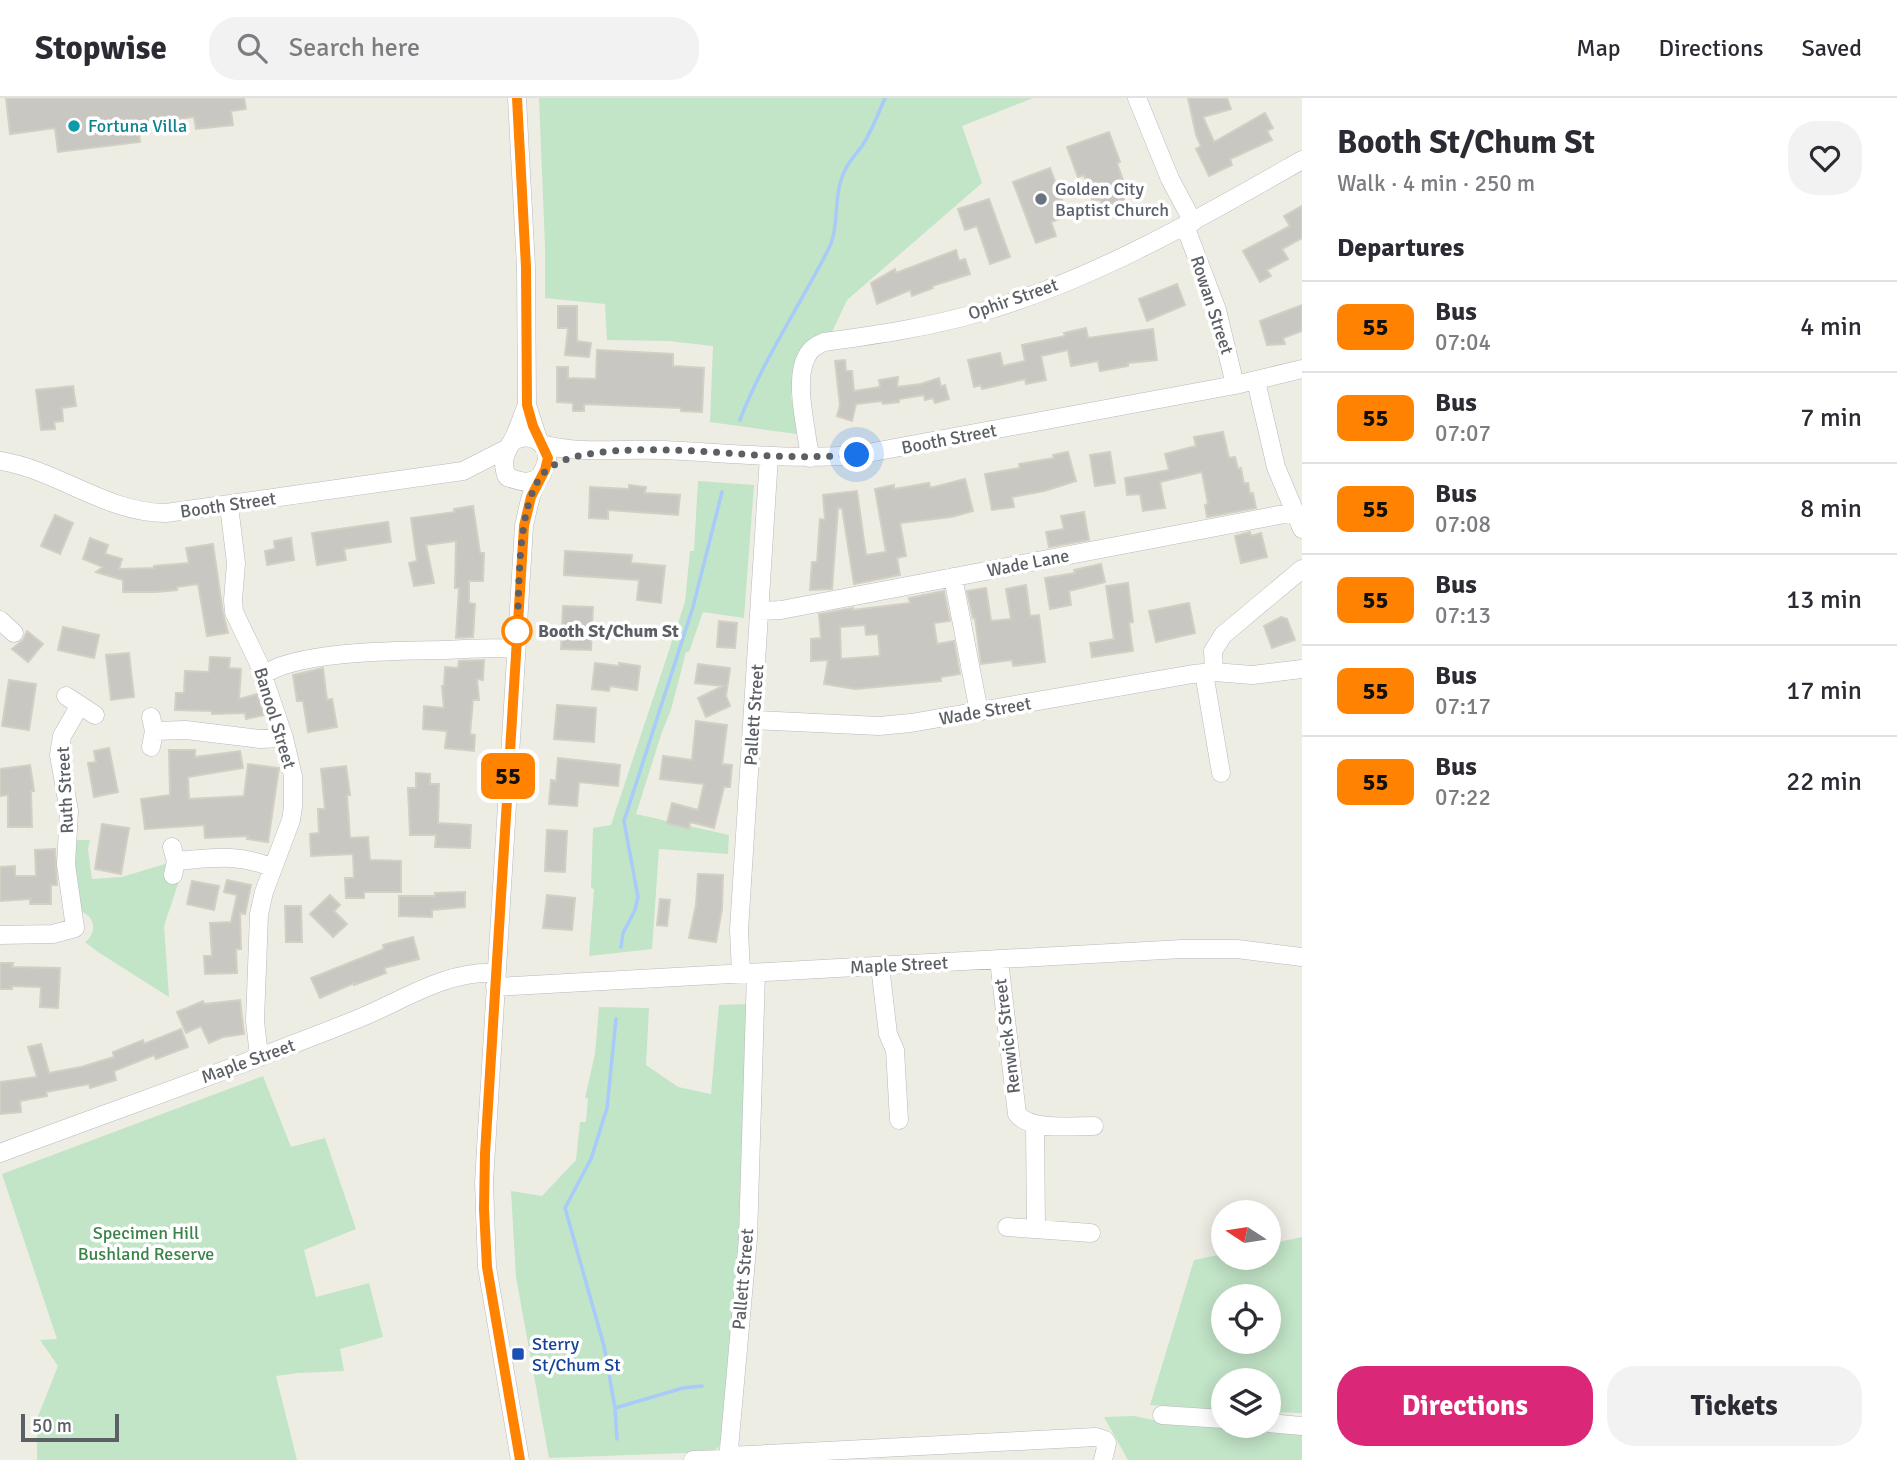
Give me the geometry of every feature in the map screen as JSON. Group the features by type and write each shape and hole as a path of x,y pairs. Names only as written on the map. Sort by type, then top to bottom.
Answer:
{"street":[{"path":"517,98 526,254 527,405 548,458 531,497 524,526 484,1173 484,1239 520,1460"},
{"name":"Rowan Street","path":"1137,98 1189,224 1217,310 1235,385"},
{"name":"Ophir Street","path":"810,457 801,383 804,363 814,346 955,319 1008,303 1129,253 1189,224 1302,160"},
{"name":"Booth Street","path":"540,443 591,452 662,450 810,457 882,452 1256,381 1302,369"},
{"path":"1256,381 1276,467 1302,529"},
{"path":"524,526 503,461 527,405"},
{"path":"508,447 524,438 540,443"},
{"name":"Booth Street","path":"463,471 508,447"},
{"name":"Booth Street","path":"543,473 572,458 591,452"},
{"name":"Pallett Street","path":"728,1458 748,1238 748,973 739,930 769,456"},
{"name":"Booth Street","path":"2,465 49,474 121,506 139,511 166,513 463,471 509,478"},
{"path":"509,478 531,482 543,473"},
{"name":"Banool Street","path":"229,506 236,563 234,612 263,674 293,776 293,807 288,828 259,914 255,1021 259,1056"},
{"name":"Wade Lane","path":"760,611 781,610 1295,512"},
{"path":"1221,773 1209,672 1213,651 1223,635 1302,569"},
{"path":"953,577 979,712"},
{"path":"0,620 14,634"},
{"path":"263,674 280,665 355,653 483,647 516,649"},
{"name":"Wade Street","path":"754,720 879,726 979,712 1209,672 1252,674 1302,669"},
{"name":"Ruth Street","path":"0,935 53,934 75,928 66,864 69,811 59,755 73,700 95,715"},
{"path":"152,732 186,730 260,740 284,738"},
{"path":"174,861 236,857 255,860 273,868"},
{"name":"Maple Street","path":"0,1153 358,1019 442,982 468,974 495,980 748,973 1220,948 1302,957"},
{"name":"Renwick Street","path":"999,960 1017,1114 1021,1120 1035,1125"},
{"path":"880,966 888,1034 895,1050 899,1121"},
{"path":"1036,1229 1035,1125 1094,1126"},
{"path":"1007,1227 1091,1233"},
{"path":"1162,1415 1211,1418"},
{"path":"1281,1424 1302,1426"},
{"path":"693,1460 945,1453 1096,1437 1105,1440 1107,1448 1103,1460"}],"green space":[{"path":"539,98 1033,98 962,126 982,183 847,300 832,332 817,335 806,344 793,381 791,396 798,433 796,434 710,422 713,346 669,341 607,340 605,304 545,298"},
{"path":"698,481 754,485 744,618 703,612 689,652 686,652 671,710 636,814 729,835 728,854 659,849 652,949 589,956 594,889 591,888 593,828 611,825 685,602 690,551 694,551"},
{"path":"74,840 90,840 88,849 92,879 122,877 165,864 169,877 179,881 164,926 169,997 85,942 92,934 93,925 92,920 80,911 74,883"},
{"path":"748,1004 740,1244 723,1440 718,1448 709,1452 549,1458 516,1277 511,1191 542,1196 576,1160 580,1122 586,1122 588,1098 585,1098 595,1054 599,1007 649,1008 646,1065 678,1087 711,1094 719,1005"},
{"name":"Specimen Hill Bushland Reserve","path":"263,1076 291,1147 325,1138 356,1229 304,1250 316,1297 369,1283 383,1337 340,1349 344,1371 276,1376 297,1460 37,1460 37,1419 58,1366 40,1340 57,1339 2,1174"},
{"path":"1302,1237 1302,1413 1281,1412 1281,1368 1211,1368 1211,1409 1150,1405 1194,1260 1211,1256 1211,1270 1281,1270 1281,1241"},
{"path":"1134,1416 1163,1422 1211,1425 1211,1438 1281,1438 1281,1430 1302,1431 1302,1460 1128,1460 1104,1417"}],"building":[{"name":"Fortuna Villa","path":"6,98 244,98 246,109 231,111 233,125 196,129 194,117 138,124 140,142 58,152 55,128 10,134"},
{"path":"1188,98 1227,98 1231,109 1203,117 1214,142 1265,113 1273,128 1267,131 1272,140 1230,159 1232,165 1209,176 1196,149 1201,146"},
{"path":"1109,132 1120,162 1117,163 1124,183 1119,184 1125,202 1103,209 1100,199 1093,201 1084,175 1078,177 1067,147"},
{"name":"Golden City Baptist Church","path":"1050,168 1068,216 1051,222 1056,236 1036,243 1013,182"},
{"path":"989,199 1010,257 990,264 977,226 965,230 958,209"},
{"path":"1302,206 1302,238 1282,249 1288,259 1267,270 1271,276 1260,282 1243,251 1290,226 1284,216"},
{"path":"956,250 959,261 965,259 970,274 932,286 933,288 912,296 910,290 877,304 871,283 895,269 896,273"},
{"path":"1177,284 1185,305 1147,321 1139,299"},
{"path":"1302,305 1302,331 1283,338 1285,344 1267,345 1260,321"},
{"path":"558,306 577,306 577,341 591,343 589,357 565,355 568,328 558,328"},
{"path":"1086,328 1088,338 1153,329 1157,360 1128,363 1128,366 1100,371 1098,361 1071,366 1068,350 1041,356 1046,380 1026,384 1025,379 982,389 981,385 974,387 968,360 1000,353 1003,366 1025,361 1022,345 1065,336 1064,333"},
{"path":"597,350 673,354 673,366 704,368 702,412 681,411 681,408 584,404 584,411 573,411 573,403 557,402 557,367 568,367 568,378 596,379"},
{"path":"845,360 846,371 852,371 854,391 880,387 879,380 898,377 897,387 939,378 941,387 945,385 949,399 935,403 933,398 925,400 924,395 899,399 899,402 856,404 852,421 837,416 840,405 835,361"},
{"path":"73,386 76,406 62,408 63,421 54,422 55,429 41,430 36,390"},
{"path":"1223,432 1229,458 1235,457 1238,469 1241,468 1244,484 1248,483 1250,494 1253,493 1256,508 1207,517 1205,505 1208,504 1202,472 1160,482 1165,508 1143,511 1140,494 1127,495 1125,478 1169,470 1165,454 1196,446 1194,437"},
{"path":"1068,452 1076,481 1012,497 1014,507 992,510 985,474 1020,468 1019,464 1054,458 1053,455"},
{"path":"1110,452 1115,483 1095,486 1090,455"},
{"path":"965,479 973,511 951,517 900,523 906,556 897,558 900,575 854,584 842,508 838,508 832,589 810,590 812,562 817,562 820,519 825,520 823,495 857,491 866,555 886,552 875,489 929,483 930,488"},
{"path":"629,485 646,487 645,493 680,495 678,515 608,510 608,519 589,518 590,487 629,489"},
{"path":"473,506 480,553 484,553 483,581 469,581 469,603 475,604 473,637 456,638 459,588 455,588 456,541 426,545 434,583 414,586 409,563 417,561 411,518 455,512 454,509"},
{"path":"1084,512 1089,540 1049,547 1046,532 1064,529 1061,516"},
{"path":"55,515 73,523 60,554 41,546"},
{"path":"388,522 391,542 344,549 346,560 317,565 312,533"},
{"path":"1250,532 1251,536 1261,533 1267,557 1241,563 1235,536"},
{"path":"90,538 108,545 105,554 122,559 119,569 189,563 186,548 213,544 228,633 207,636 198,584 177,587 177,590 123,592 123,580 96,572 103,567 83,559"},
{"path":"291,538 294,560 267,565 265,551 275,549 274,541"},
{"path":"565,551 632,555 631,563 665,566 661,603 637,600 639,580 564,575"},
{"path":"1101,564 1105,582 1069,591 1071,605 1050,609 1045,578 1075,573 1074,570"},
{"path":"1128,583 1133,622 1129,623 1133,651 1092,657 1090,643 1114,639 1106,586"},
{"path":"1026,585 1030,616 1039,615 1045,662 1013,666 1012,660 981,664 975,618 967,591 986,588 991,621 1011,619 1006,589"},
{"path":"944,591 950,621 934,623 937,644 954,641 960,674 941,677 941,681 855,689 824,684 828,660 811,661 811,639 821,638 819,614 910,603 909,598","holes":["865,625 866,635 878,634 880,656 841,659 840,627"]},
{"path":"1189,603 1195,633 1156,642 1149,611"},
{"path":"563,606 593,607 591,650 561,649"},
{"path":"1281,617 1287,619 1295,640 1272,648 1264,626"},
{"path":"719,621 737,623 735,648 717,647"},
{"path":"63,627 99,635 94,658 58,650"},
{"path":"27,631 43,644 28,662 12,649 23,640"},
{"path":"129,653 134,697 111,700 106,655"},
{"path":"210,657 230,658 229,668 241,669 239,699 257,694 264,715 246,719 245,713 212,714 212,711 175,710 176,693 184,693 185,671 209,672"},
{"path":"484,660 483,680 477,679 479,700 473,700 470,734 475,735 474,751 445,748 447,731 423,729 424,706 444,708 442,686 445,667 458,668 459,661"},
{"path":"595,663 640,666 637,690 610,686 609,691 592,689"},
{"path":"698,664 730,668 726,696 730,706 706,717 698,698 723,686 695,683"},
{"path":"323,668 327,700 332,699 337,727 308,732 303,701 297,701 293,675"},
{"path":"9,680 36,684 29,730 2,726"},
{"path":"557,705 596,708 594,742 554,739"},
{"path":"696,721 727,725 722,764 732,765 730,787 724,787 714,828 690,822 689,829 667,823 672,803 698,810 704,784 660,779 663,756 692,760"},
{"path":"109,748 118,792 94,797 88,763 96,762 94,751"},
{"path":"169,750 195,750 195,757 240,751 243,768 188,777 189,799 244,796 248,764 279,768 268,842 247,839 248,836 205,838 204,825 145,829 141,799 170,795"},
{"path":"558,758 620,765 618,786 579,782 577,806 549,804 551,780 556,781"},
{"path":"30,765 34,791 31,791 32,827 8,827 8,795 0,796 0,769"},
{"path":"346,766 350,795 347,795 350,838 368,837 370,860 401,861 401,892 364,892 364,898 346,898 345,878 354,878 353,854 311,856 310,834 319,833 318,809 325,809 321,769"},
{"path":"416,773 430,774 430,784 439,784 438,823 471,825 470,848 435,847 436,835 410,835 408,788 416,788"},
{"path":"102,824 129,828 121,874 95,869"},
{"path":"547,830 567,831 565,872 545,871"},
{"path":"55,849 57,885 51,885 51,904 30,904 30,899 0,901 0,867 15,866 15,876 36,876 35,850"},
{"path":"698,874 723,875 722,909 716,942 689,938 696,905"},
{"path":"227,880 251,885 245,914 240,913 241,949 236,949 237,973 205,974 204,956 212,956 210,923 231,922 237,895 224,892"},
{"path":"192,881 219,886 214,910 187,904"},
{"path":"465,892 465,907 432,910 432,917 399,916 399,896 435,896 435,893"},
{"path":"330,895 340,905 334,911 347,924 333,937 310,914"},
{"path":"547,895 575,898 572,930 543,928"},
{"path":"660,899 670,900 667,926 657,925"},
{"path":"285,906 301,906 302,942 286,942"},
{"path":"413,937 419,959 384,968 386,973 320,998 311,978 384,949 383,945"},
{"path":"0,963 13,963 12,967 60,968 58,1008 40,1007 41,987 12,986 12,989 0,989"},
{"path":"240,1000 244,1034 223,1037 209,1043 201,1026 186,1033 177,1012 203,1001 204,1004"},
{"path":"181,1029 188,1047 156,1059 154,1055 114,1071 116,1080 90,1088 89,1084 46,1092 47,1096 20,1101 21,1112 0,1114 0,1082 37,1077 28,1047 41,1044 49,1073 114,1057 113,1052 143,1040 144,1044"}],"waterway":[{"path":"740,420 770,355 828,250 834,232 839,186 844,172 866,140 885,98"},
{"path":"621,947 623,933 635,910 638,897 624,821 693,607 722,492"},
{"path":"616,1019 607,1108 591,1159 565,1208 604,1346 615,1408 617,1439"},
{"path":"615,1408 683,1388 702,1386"}],"bus line":[{"name":"55","path":"517,98 525,216 527,405 539,442 548,458 531,497 524,526 485,1154 484,1239 520,1460"}],"place":[{"name":"Fortuna Villa","path":"74,126"},
{"name":"Golden City Baptist Church","path":"1041,199"},
{"name":"Booth St/Chum St","path":"517,631"},
{"name":"Sterry St/Chum St","path":"518,1354"}],"route":[{"path":"517,631 524,526 531,497 544,471 591,452 609,451 662,450 810,457 857,455"}]}
